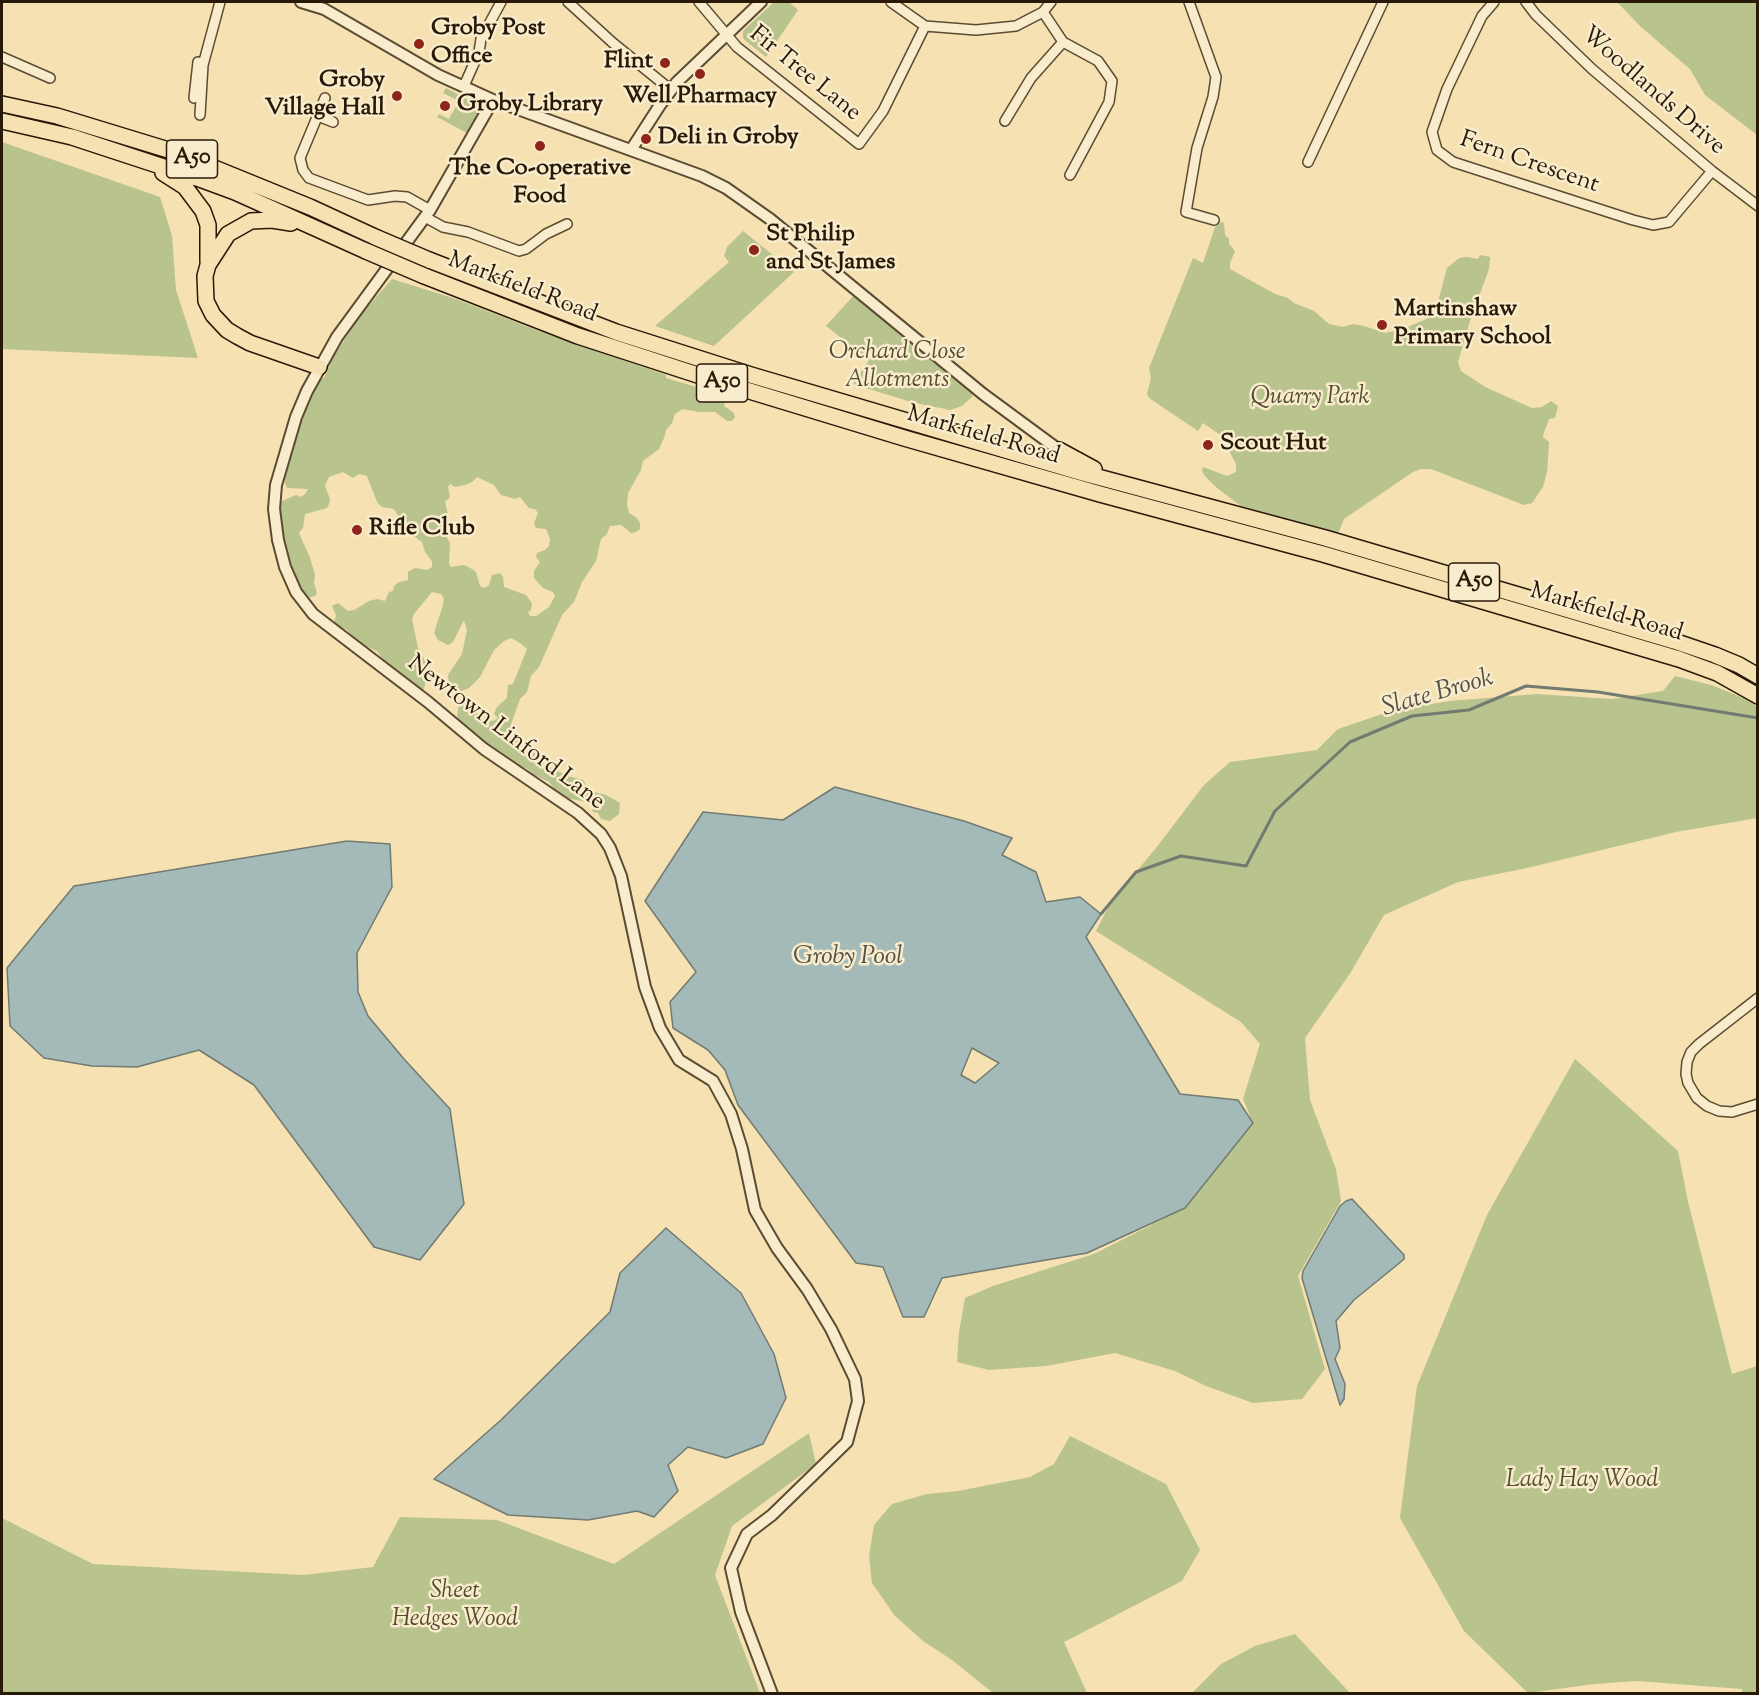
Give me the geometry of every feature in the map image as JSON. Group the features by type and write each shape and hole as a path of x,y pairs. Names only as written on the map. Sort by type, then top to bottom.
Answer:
{"highway":[{"name":"Markfield Road","path":"2,104 69,120 175,152 300,203 429,260 584,320 683,354 903,420 1142,489 1325,538 1674,641 1715,655 1758,676"},
{"name":"Markfield Road","path":"2,121 72,137 134,156 235,192 366,251 578,336 710,380 936,448 1323,554 1679,659 1717,673 1751,690 1758,696"},
{"path":"134,156 186,187 203,211 208,225 206,301 213,315 227,330 250,343 319,367"},
{"path":"208,265 228,234 251,221 272,220 312,226"},
{"path":"1059,450 1099,471 1142,489"}],"street":[{"path":"194,98 197,65 214,2"},
{"path":"200,115 203,65 220,2"},
{"name":"Markfield Road","path":"301,2 324,9 438,75 493,100 715,182 749,203 983,394 1059,450"},
{"path":"464,86 479,52 486,27 501,2"},
{"path":"568,2 613,43 671,90"},
{"name":"Fir Tree Lane","path":"699,2 726,36 763,70 859,144 883,111 925,26"},
{"path":"632,150 671,90 760,2"},
{"path":"891,2 925,26 976,30 1016,26 1043,12 1051,2"},
{"path":"1189,2 1216,77 1213,97 1200,136 1186,213 1214,220"},
{"path":"1308,162 1383,2"},
{"name":"Fern Crescent","path":"1494,2 1482,16 1447,89 1432,132 1437,150 1453,162 1653,225 1669,222 1712,171"},
{"name":"Woodlands Drive","path":"1526,2 1536,15 1592,69 1712,171 1758,206"},
{"path":"1043,12 1063,42 1098,61 1112,81 1109,102 1070,175"},
{"path":"1005,120 1031,78 1063,42"},
{"path":"2,57 50,78"},
{"path":"325,98 300,158 303,170 309,178 368,200 395,196 407,197 443,227 468,232 519,251 563,226 564,239"},
{"name":"Newtown Linford Lane","path":"493,100 428,214 337,337 319,367 296,417 280,468 274,509 278,540 285,567 296,592 313,614 428,702 484,749 578,813 601,834 610,848 621,876 645,987 660,1028 679,1060 713,1081 731,1114 742,1149 755,1210 777,1248 807,1289 831,1329 855,1379 858,1401 847,1442 772,1515 747,1534 731,1568 741,1612 772,1694"},
{"path":"318,116 333,122"},
{"path":"1758,998 1691,1052 1686,1074 1688,1083 1697,1098 1707,1106 1719,1111 1731,1112 1758,1104"}],"green space":[{"path":"774,2 789,2 798,10 766,57 743,38 743,31"},
{"path":"1617,2 1757,2 1757,135 1705,95 1690,69 1641,27"},
{"path":"446,88 476,104 479,110 467,133 437,117 439,114 449,119 459,101 443,93"},
{"path":"2,142 160,197 172,236 176,290 198,358 2,349"},
{"name":"Quarry Park","path":"1221,222 1224,223 1225,235 1229,239 1229,244 1235,251 1230,269 1275,294 1314,311 1329,324 1343,327 1353,324 1385,333 1403,329 1435,313 1447,268 1459,258 1478,259 1480,255 1490,257 1489,269 1458,362 1461,371 1485,387 1532,408 1542,407 1551,401 1558,406 1555,418 1549,419 1543,435 1549,442 1547,472 1543,487 1532,503 1524,505 1431,469 1421,469 1413,472 1344,519 1338,534 1241,506 1217,488 1202,470 1203,467 1227,476 1236,472 1236,464 1225,443 1225,438 1203,423 1198,431 1149,398 1147,394 1151,378 1149,368 1193,258 1203,263 1215,227"},
{"path":"743,231 794,272 714,346 655,326 729,262 724,256 727,247"},
{"path":"392,279 456,299 539,331 666,375 666,378 700,388 717,390 726,397 724,406 733,412 735,417 732,421 727,421 715,412 683,409 675,414 659,449 643,461 641,470 628,493 627,505 629,513 640,523 640,529 631,533 621,525 610,526 607,534 601,539 596,561 582,582 574,602 562,615 539,667 531,676 527,692 520,699 510,727 510,731 519,739 522,748 540,754 544,764 568,776 583,780 594,792 606,795 620,803 619,814 610,821 601,819 598,813 593,812 588,802 560,797 549,782 534,775 526,768 517,767 463,727 457,718 459,702 467,702 484,718 493,721 498,718 494,714 497,707 507,698 508,685 513,684 527,649 520,643 511,638 504,641 494,650 480,677 469,688 457,693 450,692 448,675 462,654 467,630 464,620 453,642 448,645 438,640 434,633 444,598 441,594 432,592 412,619 418,648 430,669 423,691 400,672 387,666 377,651 358,643 347,630 334,624 336,615 332,606 338,603 348,611 369,601 377,599 385,601 394,586 408,580 408,572 415,568 427,570 432,567 432,561 425,552 422,542 412,535 410,527 403,523 394,509 382,507 377,502 367,476 359,474 353,478 343,472 329,477 325,486 330,499 327,508 305,514 303,528 299,533 315,574 314,583 317,593 308,598 301,596 291,571 290,560 281,534 278,503 296,495 301,497 308,489 287,488 285,483 283,467 289,421 298,420 308,407 318,379 324,378 333,358 358,318","holes":["477,477 494,485 501,495 515,499 520,497 529,508 535,509 538,513 534,523 536,528 546,529 550,539 549,546 537,553 536,557 540,562 534,571 534,578 555,596 549,607 536,616 530,616 528,612 531,610 532,603 526,595 504,587 500,573 492,575 489,585 485,588 480,586 476,572 472,569 464,565 451,567 449,564 450,543 442,530 442,525 448,515 445,502 450,497 448,487 450,484 455,487 465,485"]},
{"name":"Orchard Close Allotments","path":"855,294 970,390 973,396 962,406 950,410 911,402 853,384 869,360 826,326"},
{"path":"1675,676 1711,685 1751,701 1757,708 1757,818 1676,832 1458,882 1384,915 1351,972 1305,1038 1310,1100 1336,1169 1341,1201 1298,1276 1325,1369 1302,1399 1253,1403 1206,1386 1175,1371 1115,1353 1046,1366 989,1370 957,1362 965,1298 993,1286 1094,1254 1185,1208 1253,1123 1243,1099 1260,1044 1241,1022 1096,931 1111,902 1204,785 1230,762 1317,750 1338,729 1394,710 1450,701 1537,694 1612,699 1663,691"},
{"name":"Lady Hay Wood","path":"1575,1059 1678,1151 1688,1202 1732,1374 1757,1366 1757,1693 1742,1693 1742,1689 1637,1681 1528,1693 1464,1631 1400,1518 1417,1386 1487,1215"},
{"name":"Sheet Hedges Wood","path":"809,1433 816,1464 732,1526 715,1575 760,1693 2,1693 2,1518 93,1564 303,1575 373,1567 400,1517 497,1520 614,1564"},
{"path":"1070,1436 1166,1484 1200,1550 1182,1581 1064,1642 1087,1693 993,1693 952,1660 923,1641 895,1616 872,1583 869,1556 874,1525 892,1504 927,1494 958,1491 1030,1477 1054,1464"},
{"path":"1295,1634 1350,1693 1192,1693 1221,1664 1255,1646"}],"water":[{"name":"Groby Pool","path":"835,787 964,821 1012,838 1002,855 1036,872 1046,902 1080,897 1101,914 1086,937 1180,1094 1238,1100 1253,1123 1185,1208 1087,1253 942,1278 924,1317 903,1317 883,1267 856,1263 738,1105 725,1070 708,1050 673,1028 670,1002 696,972 645,901 703,812 783,820","holes":["972,1048 999,1063 975,1083 961,1075"]},
{"path":"347,841 390,844 392,887 357,953 358,992 368,1016 450,1109 464,1204 420,1260 374,1247 254,1085 199,1050 137,1067 92,1066 44,1058 10,1026 7,968 74,886"},
{"path":"1352,1199 1404,1255 1404,1259 1354,1300 1336,1321 1340,1348 1335,1359 1345,1384 1344,1399 1340,1405 1302,1278 1303,1271 1340,1206"},
{"path":"666,1228 741,1293 774,1354 786,1398 763,1444 726,1458 688,1447 668,1465 678,1491 654,1517 637,1511 588,1520 508,1515 434,1479 501,1420 610,1312 620,1273"}],"waterway":[{"name":"Slate Brook","path":"1101,914 1136,872 1181,856 1246,866 1275,811 1350,742 1412,716 1469,710 1526,686 1598,692 1758,718"}],"place":[{"name":"Groby Post Office","path":"419,44"},
{"name":"Flint","path":"665,63"},
{"name":"Well Pharmacy","path":"700,74"},
{"name":"Groby Village Hall","path":"397,96"},
{"name":"Groby Library","path":"445,106"},
{"name":"Deli in Groby","path":"646,139"},
{"name":"The Co-operative Food","path":"540,146"},
{"name":"St Philip and St James","path":"754,250"},
{"name":"Martinshaw Primary School","path":"1382,325"},
{"name":"Scout Hut","path":"1208,445"},
{"name":"Rifle Club","path":"357,530"}]}
